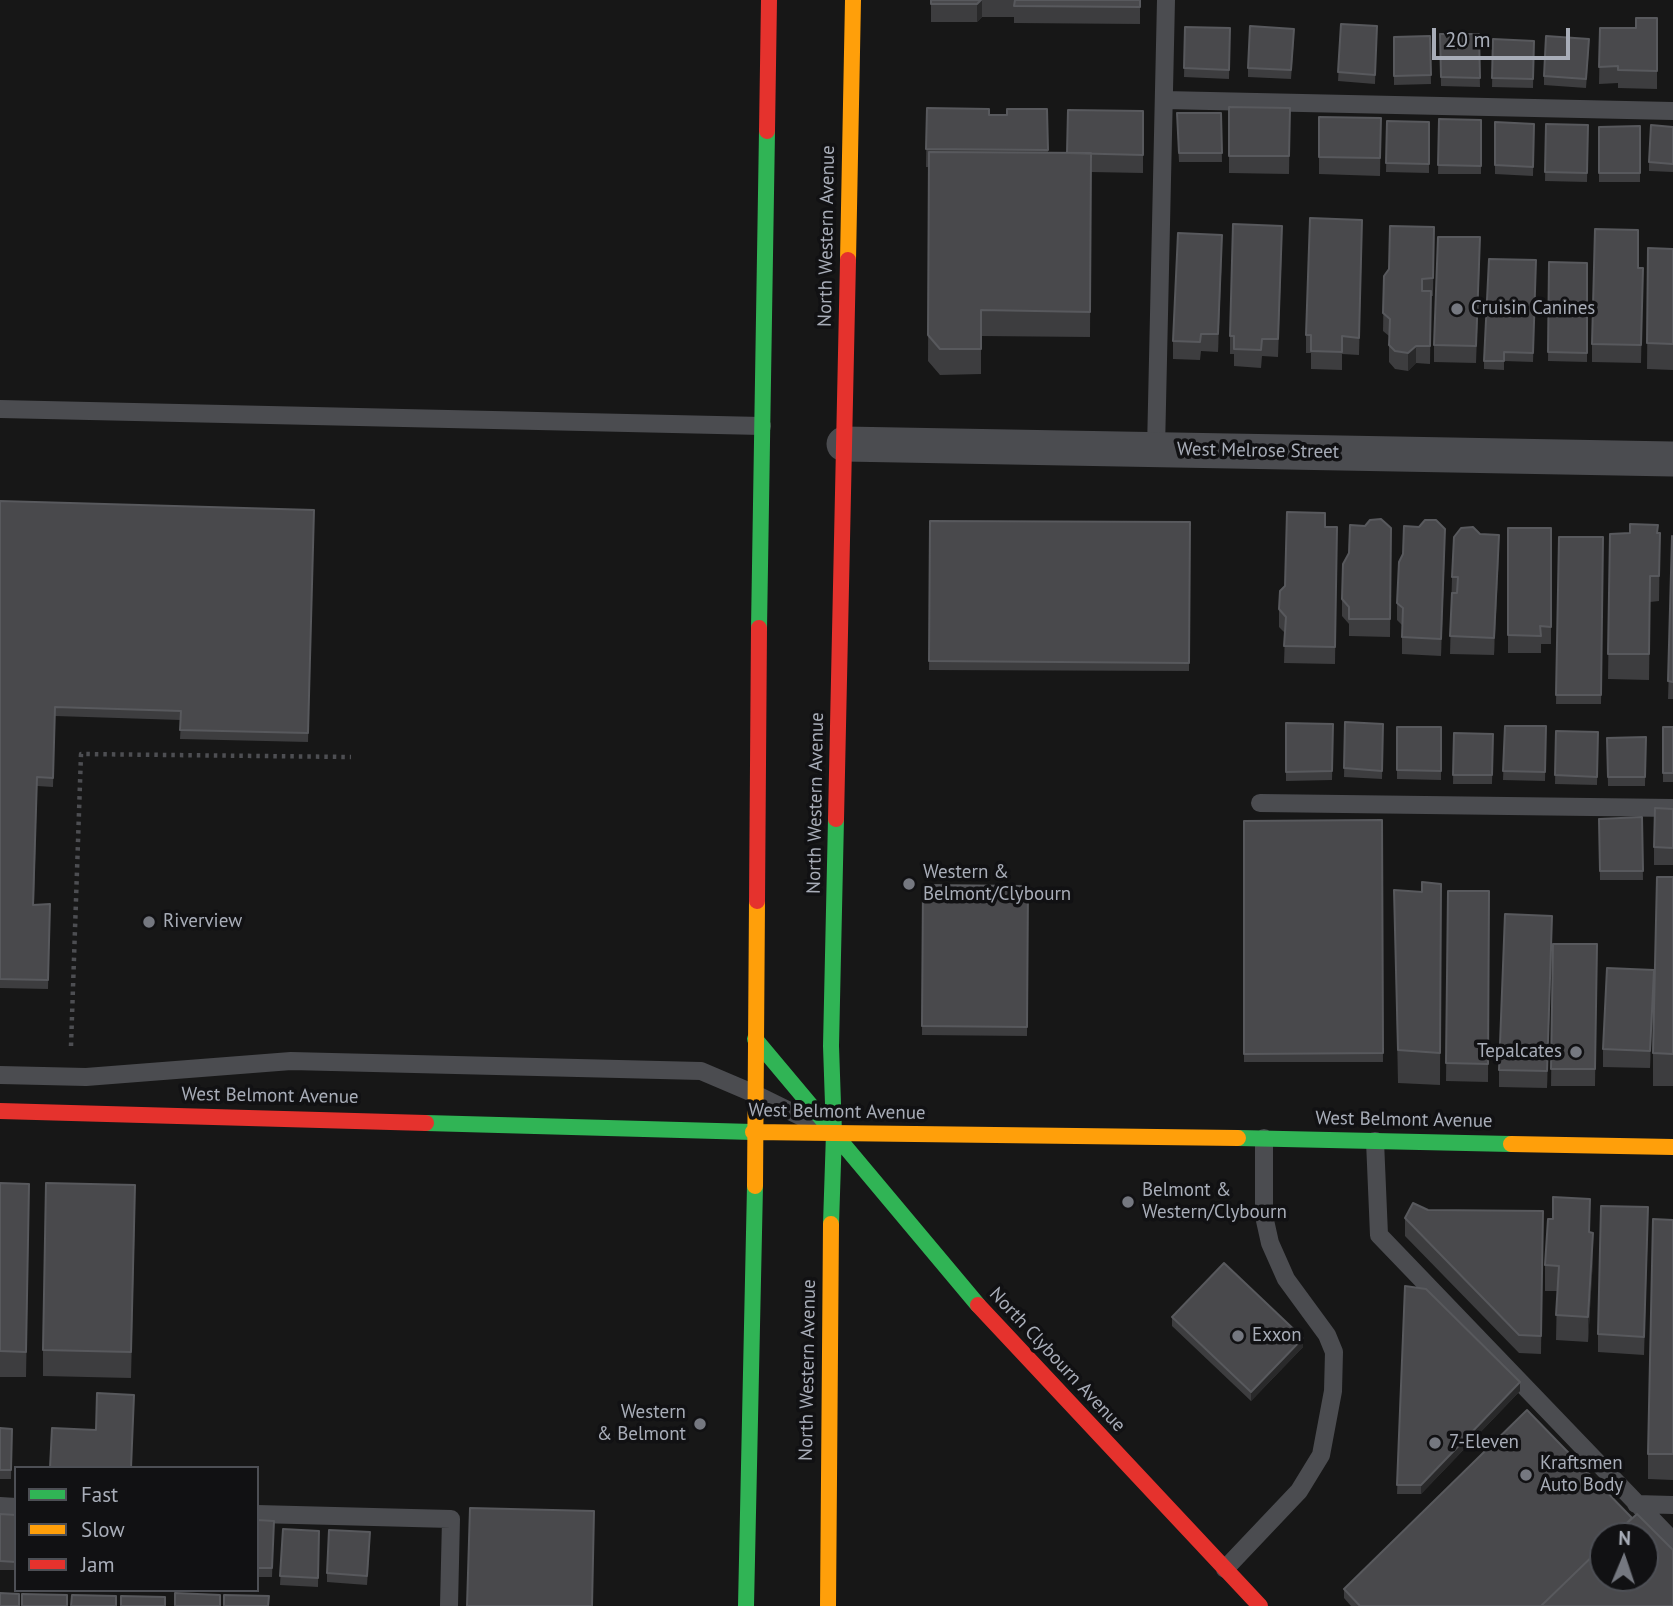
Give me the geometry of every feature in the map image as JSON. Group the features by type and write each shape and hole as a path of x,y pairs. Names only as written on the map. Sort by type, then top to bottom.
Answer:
{"main road":[{"path":"746,1606 755,1131 769,0"},
{"name":"North Western Avenue","path":"828,1606 829,1315 834,1133 831,1046 853,0"},
{"name":"North Clybourn Avenue","path":"755,1039 962,1288 1260,1606"},
{"name":"West Belmont Avenue","path":"0,1111 834,1133 1673,1146"}],"street":[{"name":"West Melrose Street","path":"844,444 1673,459"}],"lane":[{"path":"1156,449 1166,0"},
{"path":"1164,100 1673,111"},
{"path":"0,409 762,426"},
{"path":"1260,803 1673,808"},
{"path":"0,1075 86,1077 291,1061 701,1071 834,1133"},
{"path":"1224,1569 1299,1491 1321,1455 1333,1391 1334,1352 1331,1344 1286,1279 1270,1243 1264,1216 1264,1138"},
{"path":"1375,1141 1379,1235 1673,1541"},
{"path":"1636,1504 1673,1505"},
{"path":"259,1514 451,1519 449,1606"}],"path":[{"path":"71,1055 81,754 351,757"}],"building":[{"path":"931,0 981,0 977,4 931,4"},
{"path":"1015,0 1140,0 1140,7 1014,6"},
{"path":"1636,18 1657,18 1657,71 1618,70 1618,66 1599,67 1600,28 1636,28"},
{"path":"1341,24 1377,26 1375,75 1338,72"},
{"path":"1250,26 1294,29 1291,70 1248,68"},
{"path":"1185,27 1230,28 1229,70 1184,68"},
{"path":"1440,34 1479,34 1480,78 1441,77"},
{"path":"1430,36 1431,75 1394,76 1394,37"},
{"path":"1546,36 1589,39 1586,79 1544,76"},
{"path":"1493,39 1534,41 1533,79 1492,78"},
{"path":"1229,107 1290,108 1289,156 1229,156"},
{"path":"927,108 989,109 989,115 1007,115 1007,109 1047,109 1048,150 926,149"},
{"path":"1068,110 1143,111 1143,155 1067,153"},
{"path":"1177,113 1221,113 1222,153 1179,153"},
{"path":"1319,117 1381,118 1380,158 1319,157"},
{"path":"1439,119 1481,120 1481,166 1438,165"},
{"path":"1387,121 1429,122 1429,164 1386,163"},
{"path":"1495,122 1534,124 1533,167 1495,165"},
{"path":"1546,124 1588,125 1587,173 1545,172"},
{"path":"1651,125 1673,127 1673,164 1649,162"},
{"path":"1640,126 1640,173 1599,173 1599,127"},
{"path":"929,152 1091,153 1090,312 981,310 981,349 940,349 928,335"},
{"path":"1310,218 1362,220 1359,338 1342,336 1342,352 1311,351 1311,335 1306,335"},
{"path":"1233,224 1282,226 1278,339 1262,339 1261,350 1234,349 1234,336 1230,336"},
{"path":"1390,226 1434,227 1433,278 1422,279 1422,291 1431,291 1430,346 1416,346 1408,353 1395,351 1389,345 1390,319 1383,313 1384,276 1389,269"},
{"path":"1595,229 1638,230 1638,268 1643,268 1641,345 1592,344"},
{"path":"1178,233 1222,235 1218,334 1201,334 1200,342 1173,341"},
{"name":"Cruisin Canines","path":"1438,237 1480,237 1476,346 1434,345"},
{"path":"1648,248 1673,249 1673,344 1647,343"},
{"path":"1489,259 1536,260 1533,353 1504,352 1504,361 1484,361"},
{"path":"1549,262 1587,263 1587,353 1548,352"},
{"path":"0,501 314,510 308,733 180,730 181,711 55,707 53,778 37,777 33,905 50,904 48,980 0,979"},
{"path":"1287,512 1325,513 1325,527 1337,527 1335,647 1284,646 1286,617 1279,609 1280,591 1285,586"},
{"path":"1381,519 1391,528 1390,619 1349,619 1349,607 1342,599 1343,564 1349,553 1350,525 1365,526 1370,520"},
{"path":"1425,520 1436,520 1445,529 1441,639 1402,637 1403,608 1397,603 1404,526 1419,527"},
{"path":"930,521 1190,522 1189,663 929,661"},
{"path":"1630,524 1658,525 1657,533 1660,533 1659,576 1650,576 1649,654 1608,654 1610,534 1630,533"},
{"path":"1473,527 1480,534 1499,535 1494,638 1450,636 1452,593 1457,593 1458,577 1452,577 1454,537 1461,528"},
{"path":"1508,528 1551,528 1551,627 1540,626 1541,636 1508,635"},
{"path":"1559,537 1603,537 1601,695 1556,695"},
{"path":"1673,537 1673,682 1668,681"},
{"path":"1345,722 1383,724 1382,771 1344,768"},
{"path":"1286,723 1333,724 1332,771 1286,772"},
{"path":"1505,726 1546,726 1545,772 1503,771"},
{"path":"1397,727 1441,727 1441,771 1397,770"},
{"path":"1663,727 1673,727 1673,773 1663,773"},
{"path":"1556,731 1598,732 1597,777 1555,775"},
{"path":"1454,733 1493,734 1492,775 1453,775"},
{"path":"1646,737 1645,777 1608,777 1607,738"},
{"path":"1655,808 1673,809 1673,848 1654,847"},
{"path":"1642,817 1643,871 1600,871 1599,819"},
{"path":"1382,820 1383,1053 1244,1054 1244,821"},
{"path":"1657,877 1673,877 1673,1054 1653,1053"},
{"path":"1422,882 1441,884 1440,1053 1398,1050 1394,890 1422,892"},
{"path":"923,885 1028,886 1027,1027 922,1026"},
{"path":"1448,891 1489,891 1488,1064 1446,1063"},
{"path":"1505,914 1552,916 1547,1071 1499,1070"},
{"path":"1553,944 1597,944 1595,1069 1551,1069"},
{"path":"1607,968 1654,970 1650,1051 1603,1049"},
{"path":"0,1183 29,1184 26,1352 0,1351"},
{"path":"46,1183 135,1185 131,1352 43,1350"},
{"path":"1553,1197 1590,1199 1589,1232 1593,1233 1588,1317 1556,1315 1559,1266 1545,1265 1548,1219 1553,1219"},
{"path":"1413,1203 1428,1210 1543,1211 1541,1336 1519,1335 1405,1218"},
{"path":"1601,1206 1648,1207 1644,1337 1598,1334"},
{"path":"1653,1219 1673,1220 1673,1454 1648,1454"},
{"name":"Exxon","path":"1224,1263 1303,1338 1251,1392 1172,1317"},
{"name":"7-Eleven","path":"1405,1286 1426,1289 1520,1382 1421,1485 1397,1485"},
{"path":"97,1393 134,1395 131,1466 50,1466 52,1428 96,1430"},
{"name":"Kraftsmen Auto Body","path":"1527,1410 1632,1518 1628,1522 1589,1522 1589,1560 1541,1606 1360,1606 1344,1589"},
{"path":"0,1428 12,1429 11,1470 0,1470"},
{"path":"470,1508 594,1511 592,1606 467,1606"},
{"path":"0,1514 14,1515 14,1562 0,1561"},
{"path":"1637,1514 1645,1522 1628,1522"},
{"path":"259,1520 274,1521 272,1568 259,1568"},
{"path":"283,1529 319,1531 318,1578 280,1576"},
{"path":"329,1530 370,1532 367,1576 327,1573"},
{"path":"1659,1536 1673,1550 1673,1606 1541,1606 1589,1560 1589,1592 1659,1592"},
{"path":"0,1593 19,1594 19,1606 0,1606"},
{"path":"175,1593 220,1595 220,1606 175,1606"},
{"path":"22,1594 67,1595 67,1606 22,1606"},
{"path":"72,1595 116,1596 116,1606 71,1606"},
{"path":"224,1595 269,1596 268,1606 224,1606"},
{"path":"121,1596 165,1597 165,1606 121,1606"}],"traffic: fast":[{"path":"759,628 767,131"},
{"path":"831,1224 834,1133 831,1046 836,819"},
{"path":"755,1039 978,1305"},
{"path":"426,1123 753,1132"},
{"path":"1238,1138 1511,1144"},
{"path":"746,1606 755,1186"}],"traffic: slow":[{"path":"848,260 853,0"},
{"path":"755,1186 757,901"},
{"path":"753,1132 1238,1138"},
{"path":"1511,1144 1673,1147"},
{"path":"828,1606 831,1224"}],"traffic: jam":[{"path":"767,131 769,0"},
{"path":"836,819 848,260"},
{"path":"757,901 759,628"},
{"path":"0,1111 426,1123"},
{"path":"978,1305 1260,1606"}],"place":[{"name":"Cruisin Canines","path":"1457,309"},
{"name":"Western & Belmont/Clybourn","path":"909,884"},
{"name":"Riverview","path":"149,922"},
{"name":"Tepalcates","path":"1576,1052"},
{"name":"Belmont & Western/Clybourn","path":"1128,1202"},
{"name":"Exxon","path":"1238,1336"},
{"name":"Western & Belmont","path":"700,1424"},
{"name":"7-Eleven","path":"1435,1443"},
{"name":"Kraftsmen Auto Body","path":"1526,1475"}]}
